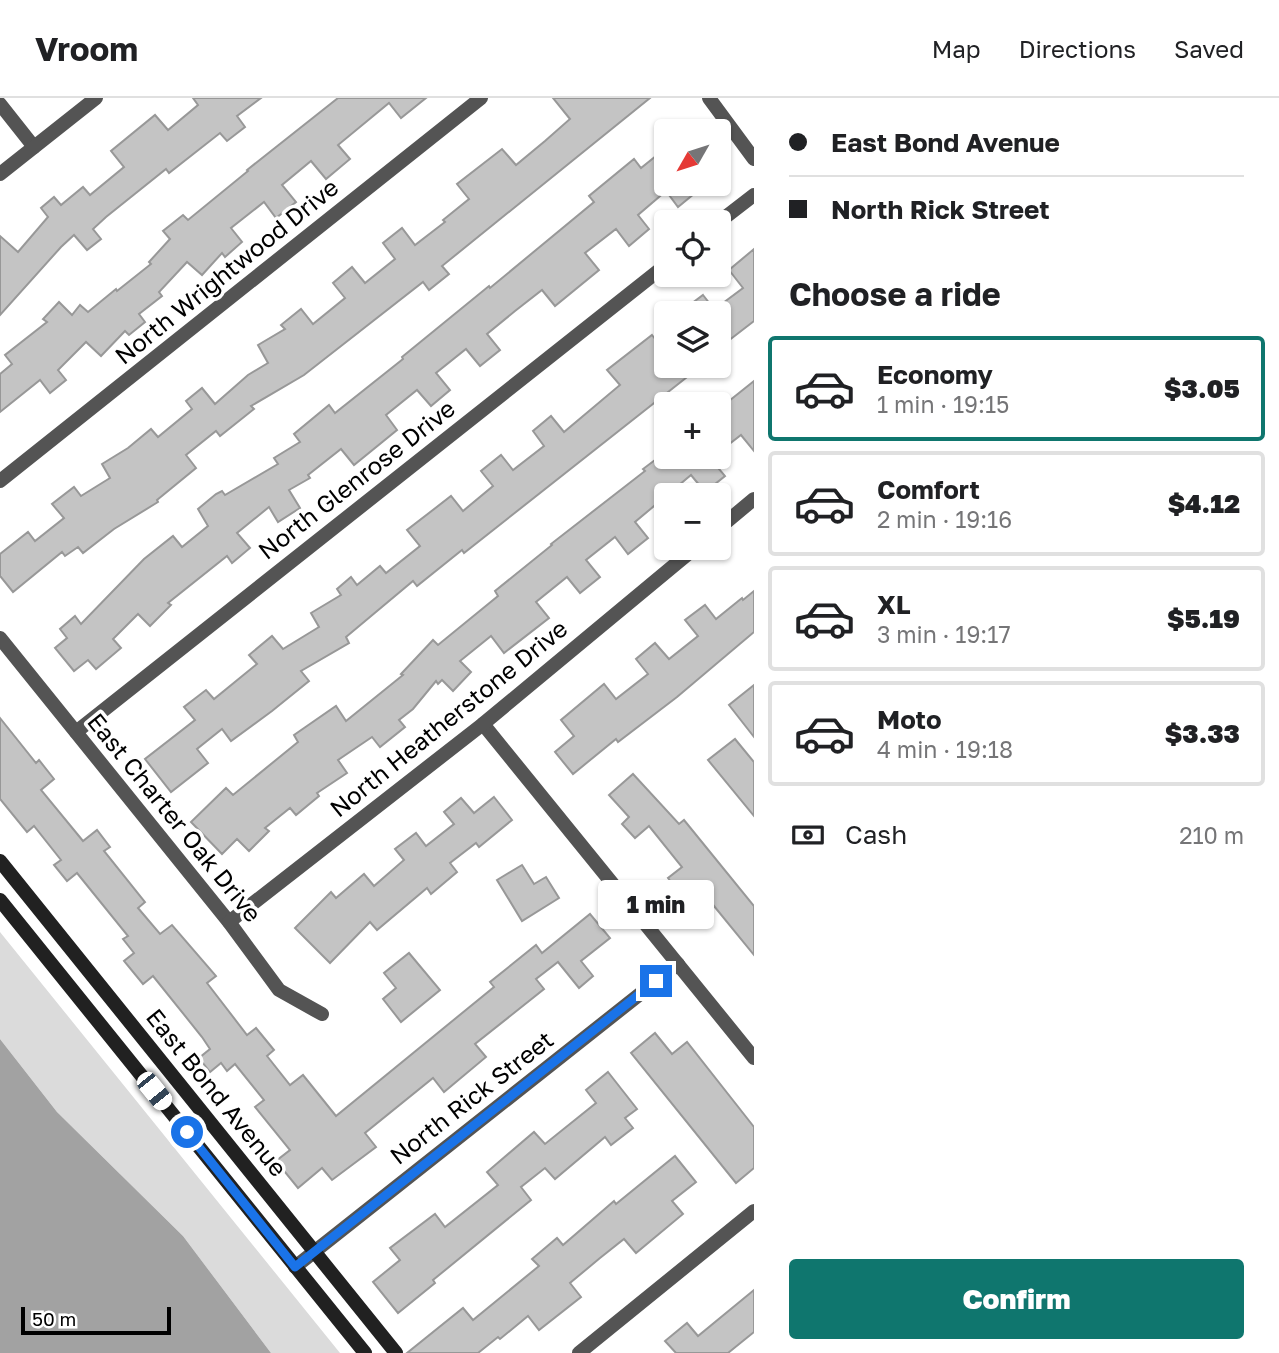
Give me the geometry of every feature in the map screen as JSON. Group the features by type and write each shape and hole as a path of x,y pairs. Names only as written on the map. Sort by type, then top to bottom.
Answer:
{"street":[{"path":"0,174 96,98"},
{"name":"North Wrightwood Drive","path":"0,481 481,98"},
{"path":"709,98 754,159"},
{"path":"0,104 34,147"},
{"path":"731,213 754,195"},
{"name":"North Glenrose Drive","path":"76,732 654,274"},
{"path":"731,518 754,499"},
{"name":"North Heatherstone Drive","path":"229,922 482,724 680,560"},
{"name":"East Charter Oak Drive","path":"0,638 5,656 76,732 229,922 279,990 322,1014"},
{"path":"482,724 754,1058"},
{"name":"East Bond Avenue","path":"0,861 396,1353"},
{"name":"East Bond Avenue","path":"0,900 365,1353"},
{"name":"North Rick Street","path":"295,1267 678,964"},
{"path":"579,1353 754,1210"}],"shaded area":[{"path":"0,932 340,1353 271,1353 183,1236 57,1112 0,1039"},
{"path":"0,1039 57,1112 183,1236 271,1353 0,1353"}],"building":[{"path":"193,98 261,98 237,116 245,127 227,141 220,133 169,173 166,169 106,217 93,229 101,239 87,250 74,235 0,315 0,236 18,252 48,217 41,208 54,197 61,205 83,187 90,195 124,167 111,151 155,115 168,130 198,105"},
{"path":"338,98 426,98 401,118 389,103 338,145 350,159 326,179 311,161 282,185 296,202 276,218 264,202 231,228 242,242 225,257 222,253 202,275 187,262 159,292 162,296 139,314 145,322 129,335 125,331 101,356 86,342 58,370 66,380 50,393 40,380 0,412 0,374 12,364 5,355 47,322 43,319 59,302 72,315 80,305 88,312 116,289 117,291 151,264 149,262 170,239 163,231 183,215 188,220"},
{"path":"553,98 650,98 442,266 449,274 429,290 423,282 304,375 251,406 254,409 220,436 216,431 186,455 196,468 157,500 158,502 114,529 83,553 78,547 65,556 62,552 13,592 0,576 0,554 28,532 35,541 64,518 52,504 74,487 81,496 110,478 102,464 151,429 158,437 192,409 186,401 202,388 215,404 248,375 268,363 258,345 285,329 281,325 301,309 313,324 345,298 333,283 352,267 365,283 395,259 383,243 402,228 415,245 445,222 443,220 469,199 457,184 502,149 516,165 570,119"},
{"path":"654,158 654,196 660,196 638,215 649,229 629,246 616,229 585,253 599,270 555,306 542,290 487,334 500,350 480,366 466,349 436,373 450,390 431,406 417,390 386,415 397,430 354,465 341,449 308,475 310,478 289,490 300,508 278,522 269,507 237,533 250,548 232,563 227,556 168,603 171,605 150,626 138,614 113,639 121,648 96,669 88,660 74,671 55,648 67,638 60,629 75,616 81,624 144,559 173,536 182,547 208,526 198,509 216,494 222,491 225,495 278,464 274,458 300,442 294,434 329,405 335,413 403,359 402,357 594,202 589,196 634,159 641,168"},
{"path":"670,196 691,196 678,207"},
{"path":"754,249 754,321 731,339 731,301 726,301 743,288 731,273 731,268"},
{"path":"703,295 708,301 695,301"},
{"path":"652,335 654,378 686,378 668,392 654,392 654,403 464,553 462,550 417,586 413,581 346,637 349,643 301,671 309,681 272,711 231,741 222,729 197,749 208,763 171,792 145,759 195,720 184,707 206,690 214,699 257,664 249,655 272,636 283,649 319,627 311,613 341,595 337,589 351,577 357,585 380,566 386,573 420,546 407,530 451,496 463,511 493,486 481,471 501,455 513,470 544,446 533,431 551,416 564,432 620,385 607,370"},
{"path":"754,381 754,451 741,435 731,443 731,399"},
{"path":"654,461 654,469 719,469 725,476 716,483 698,483 691,475 681,483 654,483 654,506 635,522 648,538 628,554 615,537 586,560 600,577 580,593 567,577 536,602 549,618 504,653 491,636 460,661 471,672 453,691 442,680 438,684 436,681 413,709 399,720 405,727 380,747 372,737 338,760 347,773 317,793 319,796 296,815 290,808 265,828 269,831 249,851 237,839 222,854 191,822 226,788 233,795 298,742 294,735 336,706 346,721 403,675 401,674 433,640 438,645 498,596 495,591 645,471 643,469"},
{"path":"754,591 754,632 677,697 618,742 616,739 573,774 555,752 574,736 561,720 604,684 616,699 648,674 636,659 655,643 669,659 698,636 685,620 705,605 716,619"},
{"path":"754,685 754,737 729,705"},
{"path":"0,718 36,763 39,760 54,779 41,790 83,841 97,830 110,847 104,851 145,902 138,908 160,934 172,925 216,976 207,983 247,1035 256,1028 274,1050 267,1056 290,1085 303,1075 336,1116 494,987 490,982 536,945 542,953 590,914 610,938 581,961 593,976 579,988 558,962 536,979 544,989 475,1044 486,1057 444,1092 433,1078 365,1133 376,1147 332,1180 322,1168 298,1188 276,1161 290,1150 255,1107 264,1100 235,1064 227,1071 221,1063 210,1072 199,1058 210,1049 202,1037 153,976 143,984 124,961 134,953 123,939 128,936 77,873 67,881 54,865 61,860 34,826 27,832 0,799"},
{"path":"735,739 754,762 754,816 708,760"},
{"path":"633,774 679,824 684,820 754,906 754,955 714,906 700,918 685,900 668,878 682,867 649,826 635,838 622,824 629,817 609,795"},
{"path":"494,797 512,820 479,847 476,843 450,863 457,872 431,894 427,888 377,930 370,922 330,963 295,928 331,892 336,898 364,874 374,886 404,860 395,849 416,833 426,846 454,824 444,812 461,798 474,813"},
{"path":"522,865 534,884 546,877 559,898 522,921 497,880"},
{"path":"409,953 440,990 401,1022 383,999 396,988 384,973"},
{"path":"655,1033 672,1054 687,1042 754,1127 754,1168 736,1183 631,1053"},
{"path":"608,1072 637,1109 625,1118 633,1128 611,1145 605,1137 555,1179 545,1168 521,1187 531,1200 433,1280 435,1283 398,1313 373,1282 400,1260 390,1248 435,1214 445,1227 498,1185 487,1172 534,1132 545,1144 596,1103 586,1090"},
{"path":"675,1156 696,1182 672,1201 683,1214 636,1253 624,1239 600,1258 570,1283 581,1297 539,1330 528,1316 478,1353 407,1353 463,1308 473,1320 539,1266 532,1259 557,1238 563,1245 614,1201 616,1204"},
{"path":"754,1290 754,1332 728,1353 676,1353 665,1341 687,1323 698,1336"}],"route":[{"path":"187,1132 295,1267 656,981"}]}
